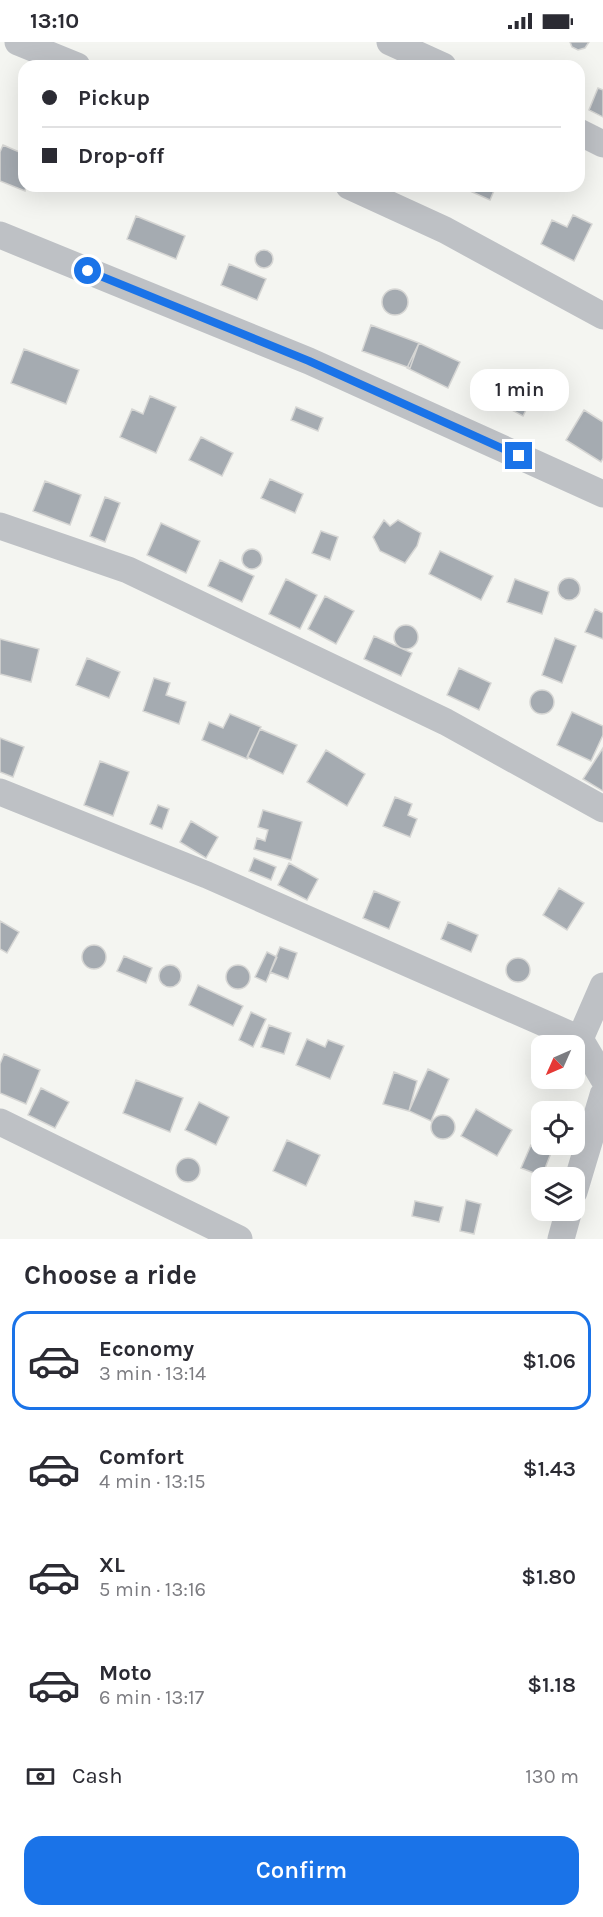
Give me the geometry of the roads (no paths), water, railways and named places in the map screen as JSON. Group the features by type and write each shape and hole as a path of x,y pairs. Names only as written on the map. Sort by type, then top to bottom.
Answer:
{"street":[{"path":"18,42 62,60"},
{"path":"390,42 430,60"},
{"path":"585,135 603,144"},
{"path":"362,192 445,230 603,316"},
{"path":"0,235 309,361 603,494"},
{"path":"0,526 128,570 446,722 603,809"},
{"path":"0,792 207,875 571,1035"},
{"path":"582,1035 603,986"},
{"path":"585,1047 603,1078"},
{"path":"581,1167 603,1095"},
{"path":"0,1122 239,1239"},
{"path":"561,1239 566,1221"}]}
